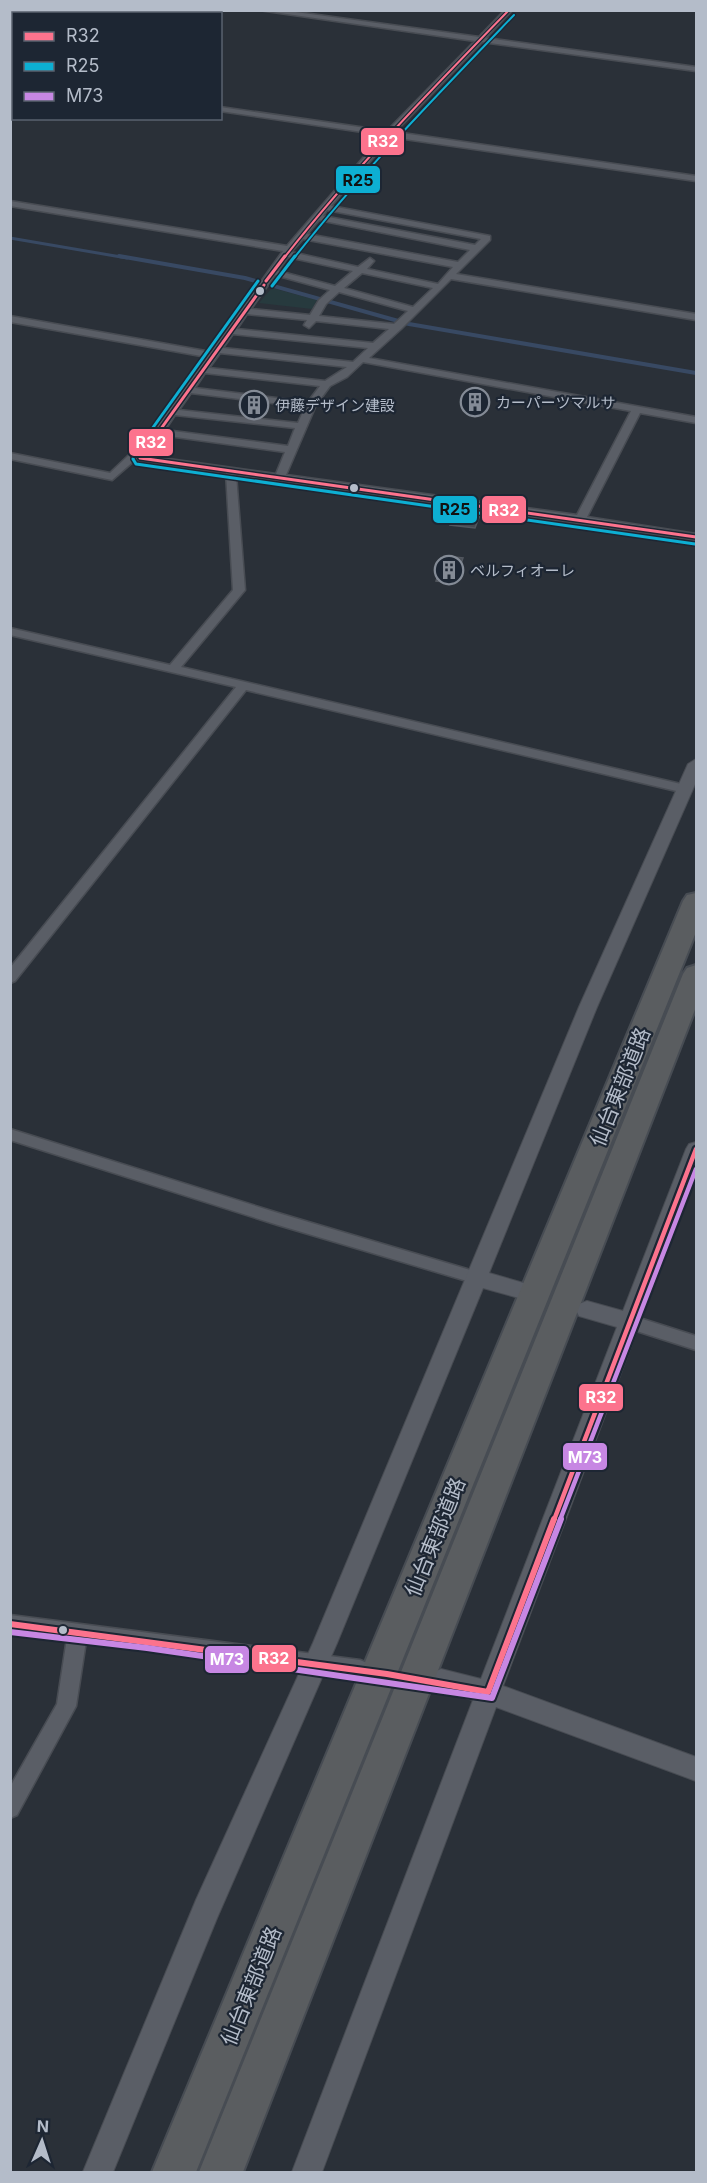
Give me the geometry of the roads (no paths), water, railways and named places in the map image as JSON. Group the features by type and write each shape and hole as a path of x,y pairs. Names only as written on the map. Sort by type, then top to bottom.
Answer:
{"highway":[{"name":"仙台東部道路","path":"174,2172 696,901"},
{"name":"仙台東部道路","path":"221,2172 696,974"}],"street":[{"path":"262,10 696,69"},
{"path":"140,458 273,272 324,207 389,134 509,10"},
{"path":"222,109 696,179"},
{"path":"10,203 288,252 440,287"},
{"path":"280,476 310,405 327,384 344,375 376,346 440,287 487,238 324,207"},
{"path":"316,217 476,248"},
{"path":"303,236 459,266"},
{"path":"302,338 324,300 370,261"},
{"path":"273,272 414,310"},
{"path":"449,276 696,317"},
{"path":"246,310 313,319 401,323"},
{"path":"10,318 215,353 357,362 696,420"},
{"path":"231,331 376,346"},
{"path":"202,369 327,384"},
{"path":"187,390 310,405"},
{"path":"580,519 637,409"},
{"path":"172,412 301,426"},
{"path":"158,432 291,450"},
{"path":"10,456 112,477 133,457 280,476 696,537"},
{"path":"173,669 239,590 231,471"},
{"path":"10,631 691,791"},
{"path":"10,978 243,686"},
{"path":"98,2172 206,1910 315,1664 588,1007 691,791 696,764"},
{"path":"10,1134 278,1219 519,1290"},
{"path":"307,2172 696,1149"},
{"path":"587,1310 696,1342"},
{"path":"10,1624 78,1630 360,1669"},
{"path":"10,1808 66,1706 78,1630"},
{"path":"441,1682 488,1692 696,1769"}],"waterway":[{"path":"10,238 127,258"},
{"path":"119,256 245,278 409,324 696,373"}],"place":[{"name":"カーパーツマルサ","path":"475,402"},
{"name":"伊藤デザイン建設","path":"254,405"},
{"name":"ベルフィオーレ","path":"449,570"}]}
